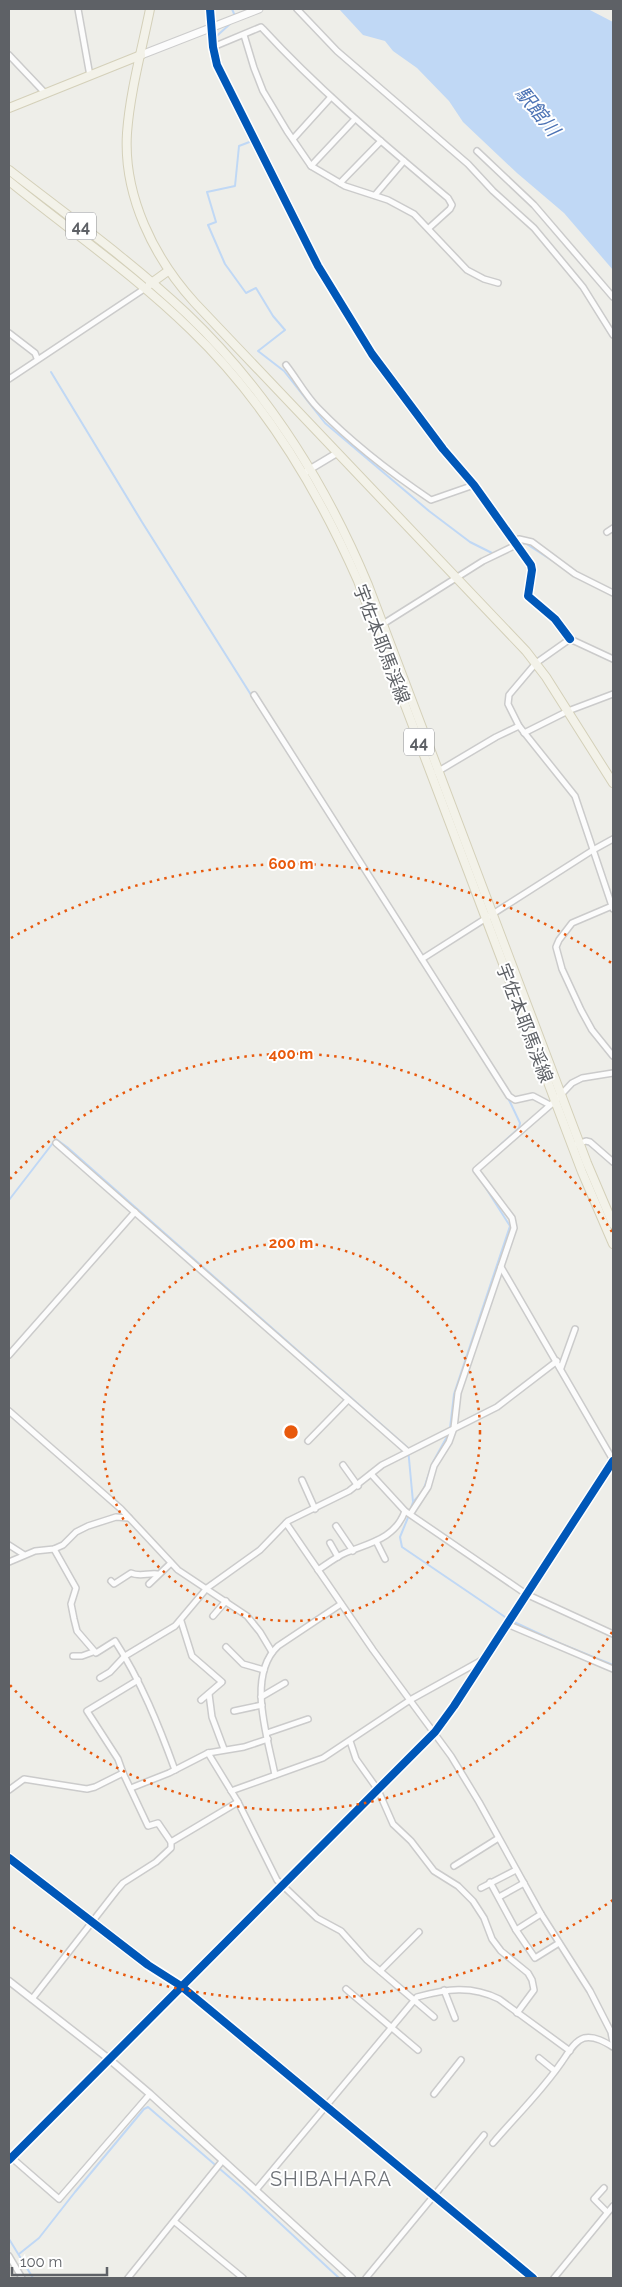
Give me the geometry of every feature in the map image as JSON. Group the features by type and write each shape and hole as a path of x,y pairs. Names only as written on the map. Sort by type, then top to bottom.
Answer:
{"main road":[{"path":"150,9 128,127 129,164 136,200 154,248 168,271 195,304 536,664 612,778"},
{"path":"9,108 259,9"},
{"name":"宇佐本耶馬渓線","path":"9,170 152,283 196,323 248,380 287,430 311,468 351,545 383,624 435,773"},
{"name":"宇佐本耶馬渓線","path":"9,181 192,330 232,373 279,435 304,473 326,513 358,581 435,773 561,1095 576,1144 613,1244"},
{"path":"144,289 168,271"},
{"name":"宇佐本耶馬渓線","path":"490,917 552,1103 576,1144 613,1224"}],"street":[{"path":"78,9 90,76"},
{"path":"210,9 213,47 217,65 318,266 378,364 474,485 532,567 528,596 555,619 570,639 613,658"},
{"path":"297,9 337,51 468,164 493,191 534,228 582,287 613,335"},
{"path":"213,47 261,27 331,97 450,201 452,206 428,228"},
{"path":"244,34 263,91 311,166 340,183 396,204 414,214 467,270 484,279 498,283"},
{"path":"9,55 46,94"},
{"path":"293,139 331,97"},
{"path":"311,166 356,119"},
{"path":"340,183 381,141"},
{"path":"477,151 534,205 613,297"},
{"path":"374,196 404,161"},
{"path":"9,379 37,358 144,289"},
{"path":"9,333 34,353 37,358"},
{"path":"286,365 317,407 344,432 391,472 432,500 474,485"},
{"path":"304,473 337,453"},
{"path":"607,532 613,528"},
{"path":"383,624 456,578 515,544 519,538 532,542 574,574 613,593"},
{"path":"570,639 536,664 508,698 509,708 519,726 575,796 613,908 572,923 559,940 556,948 564,974 581,1010 592,1030 613,1056"},
{"path":"524,732 568,711 613,694"},
{"path":"254,695 509,1096 514,1100 533,1096 552,1103"},
{"path":"435,773 489,741 519,726"},
{"path":"422,959 613,839"},
{"path":"318,1570 338,1556 376,1541 395,1528 428,1487 434,1466 446,1450 454,1428 458,1393 513,1233 514,1222 476,1170 577,1080 613,1072"},
{"path":"576,1144 590,1142 613,1162"},
{"path":"56,1143 407,1451"},
{"path":"9,1355 135,1212"},
{"path":"150,2094 59,2198 10,2159 434,1732 454,1706 613,1461 501,1267"},
{"path":"561,1368 575,1329"},
{"path":"100,1678 110,1672 125,1656 181,1621 207,1588 260,1550 286,1524 358,1486 382,1465 407,1451 497,1407 557,1361"},
{"path":"308,1441 348,1400"},
{"path":"9,1412 129,1518 171,1563 190,1579 226,1601 253,1623 272,1652"},
{"path":"342,1465 358,1486"},
{"path":"371,1474 407,1512 526,1594 613,1634"},
{"path":"302,1480 315,1509"},
{"path":"9,1562 23,1554 44,1549 54,1549 63,1545 76,1532 88,1526 116,1517 129,1518"},
{"path":"286,1524 341,1604 434,1732 479,1802 497,1839 524,1883 540,1914 590,1991 611,2032 613,2043"},
{"path":"336,1526 353,1551"},
{"path":"376,1541 385,1558"},
{"path":"330,1543 338,1556"},
{"path":"9,1545 23,1554"},
{"path":"54,1549 76,1588 71,1604 77,1632 93,1652"},
{"path":"149,1584 157,1574 171,1563"},
{"path":"110,1581 114,1584 131,1573 136,1576 147,1573 157,1574"},
{"path":"213,1616 226,1601"},
{"path":"275,1775 261,1697 260,1683 264,1670 272,1652 341,1604"},
{"path":"181,1621 192,1656 222,1682 201,1700"},
{"path":"506,1624 613,1669"},
{"path":"73,1656 82,1656 93,1652 99,1653 116,1641 138,1680 175,1770"},
{"path":"226,1647 243,1664 264,1670"},
{"path":"231,1791 316,1762 410,1700 484,1658"},
{"path":"32,1999 123,1883 156,1862 172,1848 172,1842 158,1823 148,1826 118,1759 87,1711 138,1680"},
{"path":"261,1697 285,1683"},
{"path":"209,1694 212,1717 224,1749"},
{"path":"234,1711 262,1705"},
{"path":"267,1733 308,1719"},
{"path":"131,1788 175,1770 208,1753 268,1739"},
{"path":"350,1741 356,1759 378,1790 393,1824 411,1841 434,1871 465,1893 482,1914 489,1934 501,1951 528,1974 532,1980 534,1990 517,2013"},
{"path":"208,1753 238,1802 274,1876 282,1886 317,1918 341,1931 380,1971 434,2017"},
{"path":"9,1790 24,1779 87,1789 95,1788 123,1773"},
{"path":"172,1842 238,1802"},
{"path":"454,1866 497,1839"},
{"path":"9,1858 148,1965 181,1986 533,2278"},
{"path":"481,1888 516,1870"},
{"path":"490,1882 516,1930 535,1958 559,1943"},
{"path":"499,1897 524,1883"},
{"path":"516,1930 540,1914"},
{"path":"380,1971 419,1932"},
{"path":"9,1981 109,2059 150,2094 352,2278"},
{"path":"256,2190 390,2027 418,1996 456,1988 480,1992 499,1999 570,2051"},
{"path":"346,1989 418,2050"},
{"path":"444,1990 455,2018"},
{"path":"493,2142 547,2083 578,2041 587,2038 603,2041 613,2047"},
{"path":"539,2058 555,2071"},
{"path":"434,2094 461,2060"},
{"path":"366,2278 484,2135"},
{"path":"128,2278 223,2160"},
{"path":"604,2188 594,2199 607,2212"},
{"path":"554,2278 613,2206"},
{"path":"175,2222 243,2278"},
{"path":"9,2256 22,2278"}],"water":[{"name":"駅館川","path":"339,9 588,9 613,22 613,270 564,213 517,173 463,122 449,101 417,68 393,51 385,41 363,35"}],"waterway":[{"path":"232,9 235,16"},
{"path":"225,87 212,59 210,42 230,24"},
{"path":"250,136 252,141 239,146 235,186 207,192 216,222 208,225 225,264 246,293 256,288 273,316 285,330 258,351 284,371 325,423 429,511 470,542 494,554"},
{"path":"51,372 142,522 253,698"},
{"path":"503,554 525,543 556,563"},
{"path":"360,866 510,1102 520,1123 519,1128 484,1160"},
{"path":"9,1200 56,1139 67,1147 408,1448 413,1502"},
{"path":"450,1428 454,1394 510,1226 475,1171"},
{"path":"411,1508 413,1502 423,1491 433,1462 449,1433"},
{"path":"409,1515 400,1537 402,1547 508,1619"},
{"path":"512,1621 613,1665"},
{"path":"19,2254 39,2238 144,2109 148,2107 242,2188 339,2278"},
{"path":"9,2239 33,2278"}],"cycle path":[{"path":"210,9 213,47 217,65 318,266 372,354 443,449 474,485 531,565 528,596 555,619 570,639"},
{"path":"9,2160 435,1732 454,1706 613,1461"},
{"path":"9,1858 148,1965 181,1986 533,2278"}],"district":[{"name":"SHIBAHARA","path":"331,2179"}]}
